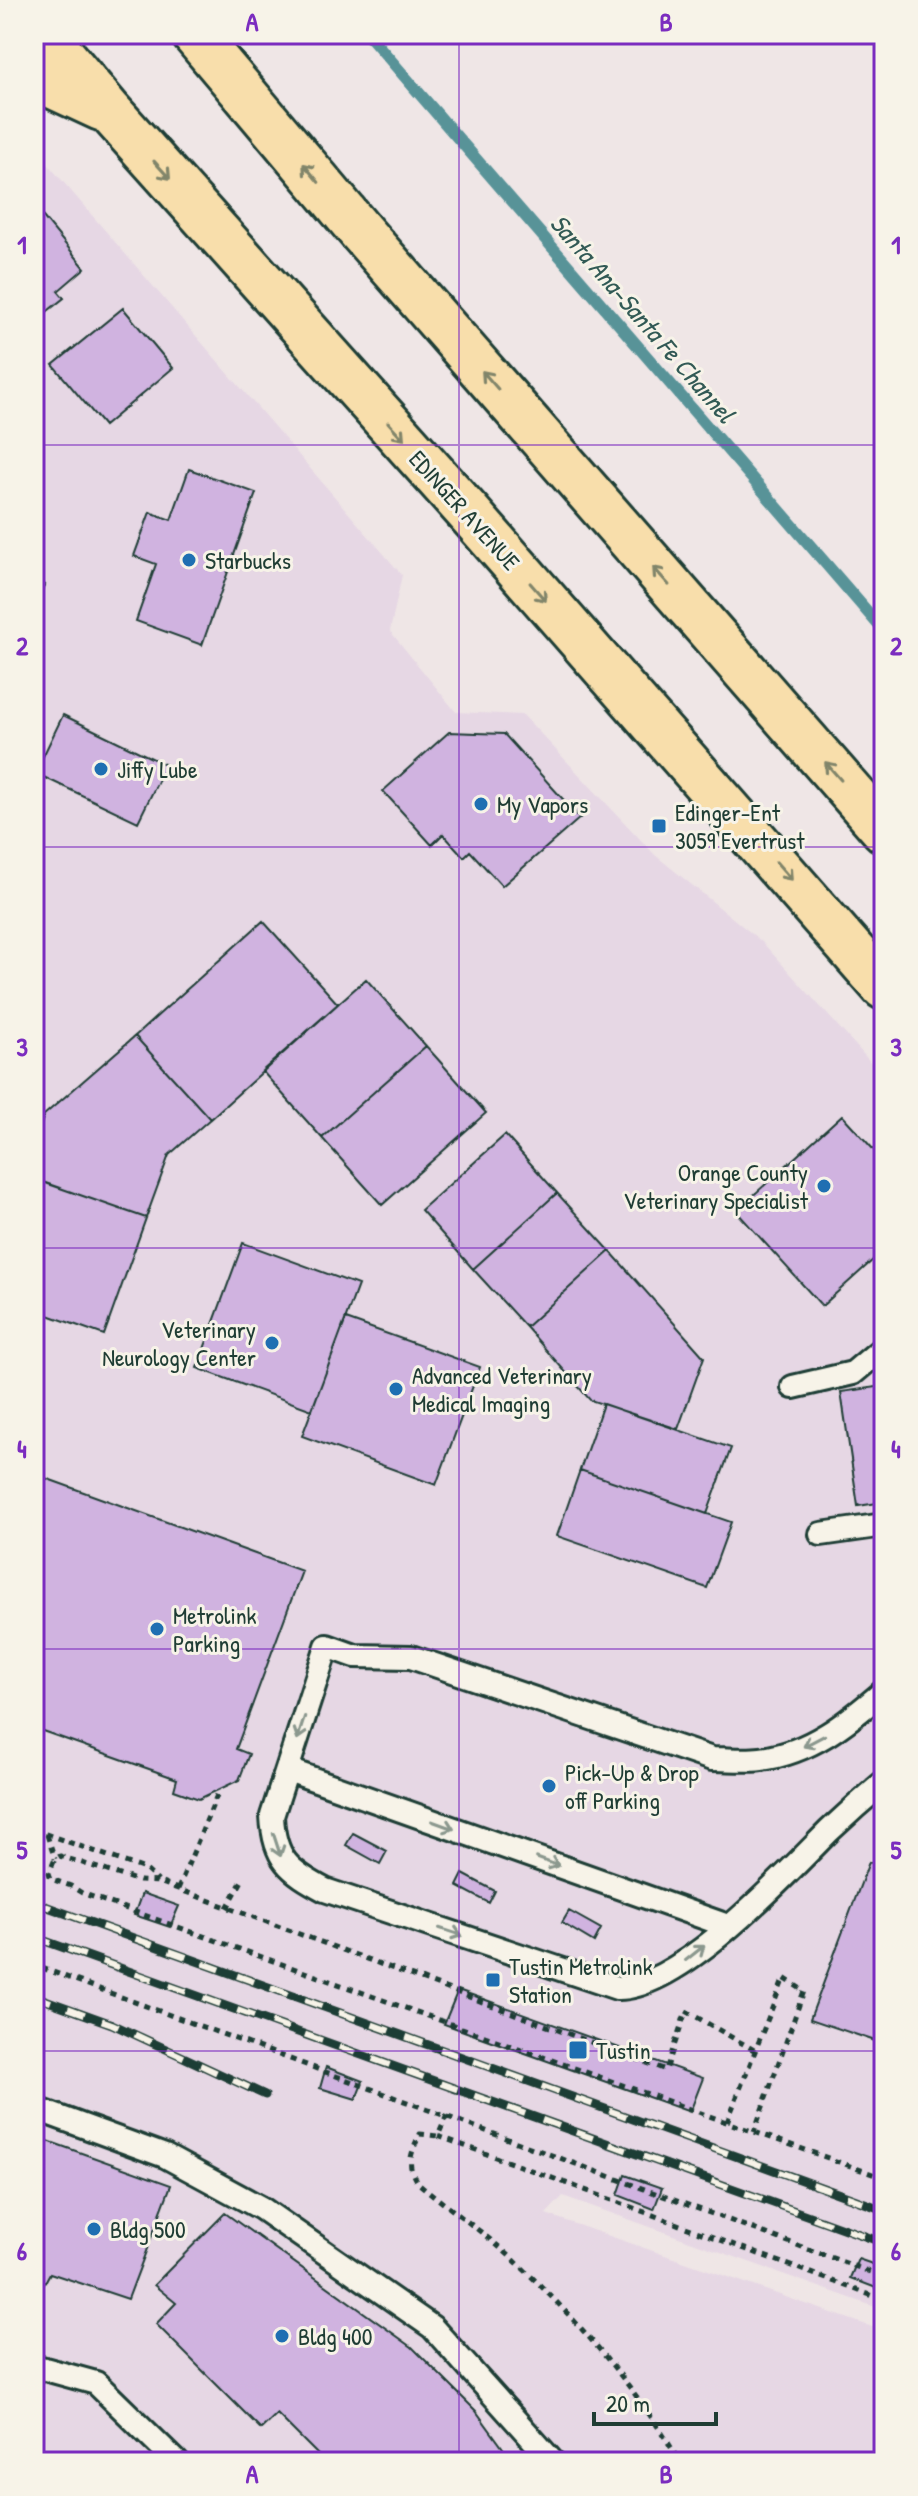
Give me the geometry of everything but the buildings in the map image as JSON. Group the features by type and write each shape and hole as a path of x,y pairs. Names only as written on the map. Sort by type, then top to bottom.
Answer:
{"main road":[{"name":"EDINGER AVENUE","path":"45,34 110,112 468,512 884,987"},
{"path":"194,34 361,232 884,830"},
{"path":"34,77 110,112"}],"lane":[{"path":"793,1387 853,1373 884,1347"},
{"path":"821,1534 884,1525"},
{"path":"884,1691 844,1724 790,1753 760,1759 712,1759 411,1657 355,1656 327,1646 272,1816 273,1836 281,1857 298,1876 325,1890 617,1988 639,1986 688,1959 884,1782"},
{"path":"288,1770 728,1926"},
{"path":"34,2108 165,2156 261,2208 432,2327 553,2462"},
{"path":"34,2366 96,2383 177,2462"}],"path":[{"path":"178,1889 219,1790"},
{"path":"34,1830 145,1869 159,1882"},
{"path":"46,1834 55,1859"},
{"path":"754,2050 686,2011 666,2070 159,1882 139,1881 60,1856 55,1859 49,1873 51,1879 82,1893 884,2178"},
{"path":"227,1908 244,1877"},
{"path":"42,1968 884,2277"},
{"path":"727,2122 784,1978 804,1991 754,2132"},
{"path":"438,2136 447,2115"},
{"path":"680,2462 628,2383 556,2301 511,2257 417,2182 411,2173 409,2157 420,2134 438,2136 884,2300"}],"shaded area":[{"path":"34,148 402,575 390,631 456,712 523,715 655,855 762,942 884,1077 884,2310 563,2196 546,2214 884,2331 884,2462 34,2462"}],"waterway":[{"name":"Santa Ana-Santa Fe Channel","path":"368,34 884,631"}],"railway":[{"path":"34,1902 884,2210"},
{"path":"34,1937 884,2243"},
{"path":"34,1996 112,2024 265,2095"}],"place":[{"name":"Starbucks","path":"189,560"},
{"name":"Jiffy Lube","path":"101,769"},
{"name":"My Vapors","path":"481,804"},
{"name":"Edinger-Ent 3059 Evertrust","path":"659,826"},
{"name":"Orange County Veterinary Specialist","path":"824,1186"},
{"name":"Veterinary Neurology Center","path":"272,1343"},
{"name":"Advanced Veterinary Medical Imaging","path":"396,1389"},
{"name":"Metrolink Parking","path":"157,1629"},
{"name":"Pick-Up & Drop off Parking","path":"549,1786"},
{"name":"Tustin Metrolink Station","path":"493,1980"},
{"name":"Tustin","path":"578,2050"},
{"name":"Bldg 500","path":"94,2229"},
{"name":"Bldg 400","path":"282,2336"}]}
